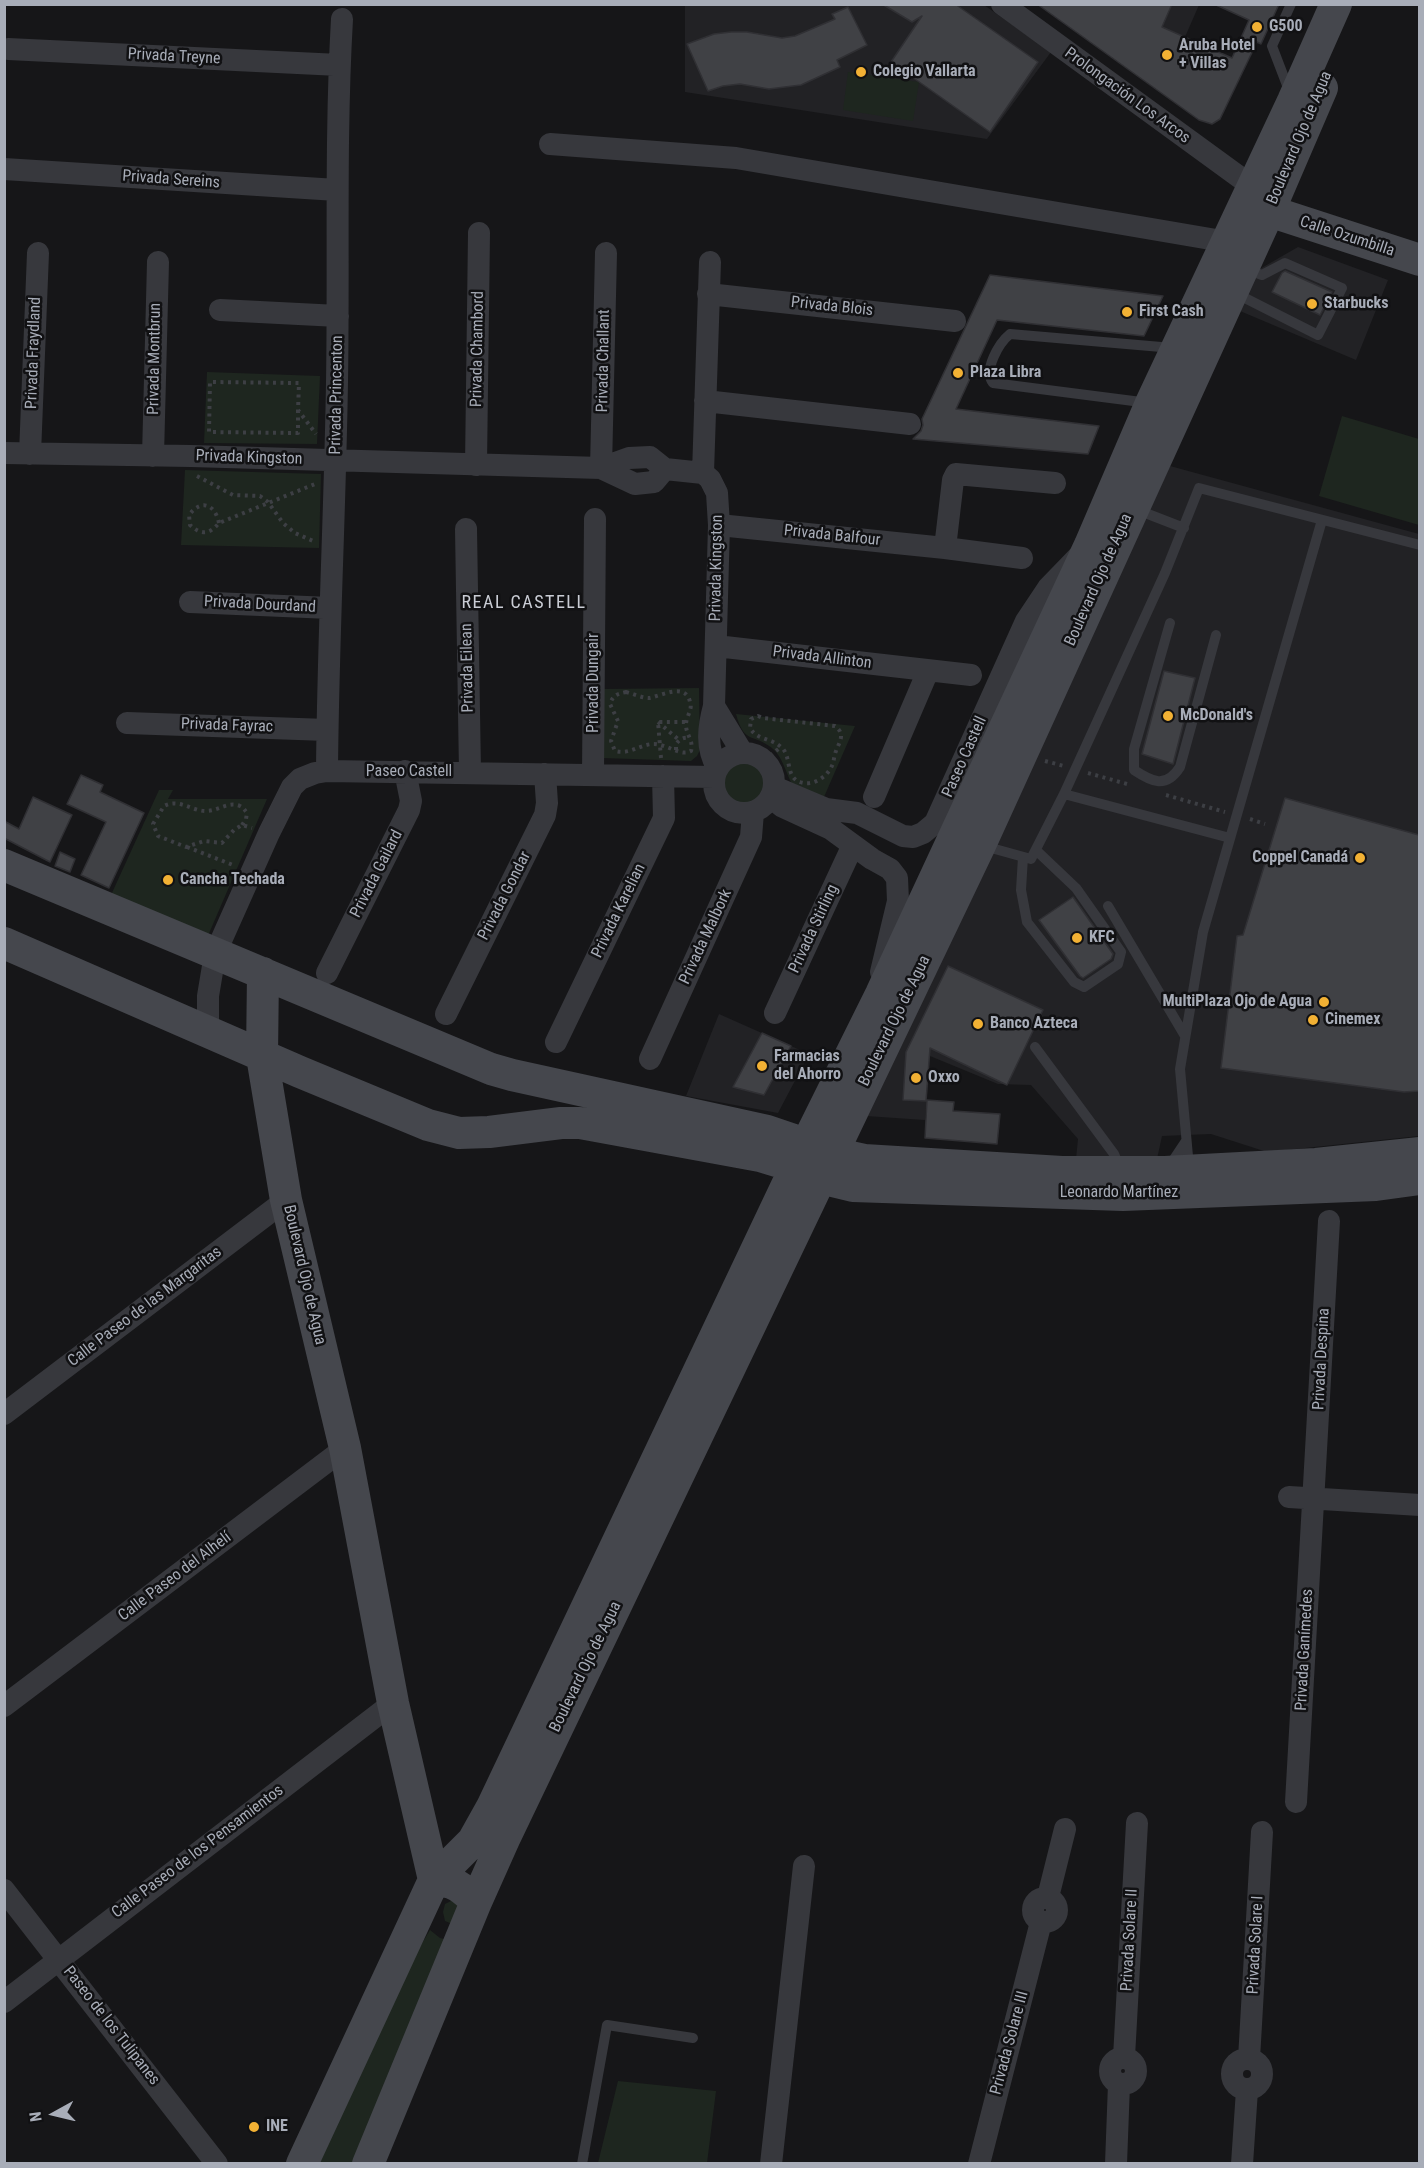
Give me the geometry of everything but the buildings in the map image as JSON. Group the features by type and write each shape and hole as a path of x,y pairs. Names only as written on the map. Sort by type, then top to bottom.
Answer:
{"main road":[{"name":"Boulevard Ojo de Agua","path":"302,2163 428,1891 473,1841 492,1807 814,1160 980,845 1121,503 1234,267 1261,199 1293,101 1336,4"},
{"name":"Boulevard Ojo de Agua","path":"1261,199 1358,4"},
{"name":"Calle Ozumbilla","path":"1261,199 1419,260"},
{"name":"Boulevard Ojo de Agua","path":"368,2163 476,1902 814,1160 881,994 1090,545 1121,503 1151,403 1176,349 1234,267"},
{"path":"4,865 491,1069 767,1131 814,1160"},
{"path":"4,943 262,1056 428,1125 459,1133 580,1123 749,1154 814,1160"},
{"name":"Boulevard Ojo de Agua","path":"263,973 262,1056 286,1200 345,1448 428,1891"},
{"name":"Leonardo Martínez","path":"814,1160 864,1160 1062,1172 1121,1172 1316,1164 1419,1153"},
{"name":"Leonardo Martínez","path":"814,1160 853,1186 1062,1194 1174,1169 1218,1192 1376,1185 1419,1179"},
{"path":"1174,1169 1218,1192"},
{"path":"463,1933 445,1928 434,1918 428,1891 449,1881 476,1902"}],"street":[{"name":"Prolongación Los Arcos","path":"1002,4 1261,199"},
{"name":"Privada Princenton","path":"327,771 330,608 336,468 337,190 342,20"},
{"name":"Privada Treyne","path":"8,49 339,65"},
{"path":"550,144 736,158 1170,230 1234,267"},
{"name":"Privada Sereins","path":"4,169 337,190"},
{"name":"Privada Chambord","path":"476,465 479,233"},
{"name":"Privada Fraydland","path":"30,454 38,253"},
{"name":"Privada Challant","path":"601,468 606,253"},
{"name":"Privada Montbrun","path":"153,456 158,262"},
{"path":"703,473 710,262"},
{"name":"Privada Blois","path":"708,294 955,321"},
{"path":"220,310 338,316"},
{"path":"705,401 910,424"},
{"name":"Privada Kingston","path":"4,453 191,456 336,468 476,465 601,468 635,484 654,482 665,469 703,473 710,479 717,493 719,525 716,646 709,746 715,772"},
{"path":"945,548 953,480 956,474 1055,483"},
{"name":"Privada Dungair","path":"593,775 595,519"},
{"name":"Privada Balfour","path":"719,525 1022,558"},
{"name":"Privada Eilean","path":"466,528 470,772"},
{"name":"Paseo Castell","path":"765,800 857,813 903,836 913,837 923,833 935,823 1026,621 1048,588 1090,545"},
{"name":"Privada Dourdand","path":"190,602 330,608"},
{"name":"Privada Allinton","path":"716,646 970,675"},
{"path":"874,797 928,671"},
{"path":"712,713 742,752"},
{"name":"Privada Fayrac","path":"127,723 327,730"},
{"path":"773,753 774,777 765,800 743,814 723,806 713,787 715,772 732,754 773,753"},
{"name":"Paseo Castell","path":"208,1032 208,996 215,954 292,787 300,778 327,771 663,776 715,772"},
{"name":"Privada Gailard","path":"327,973 409,810 411,801 405,771"},
{"name":"Privada Gondar","path":"446,1014 545,815 547,802 545,774"},
{"name":"Privada Karelian","path":"556,1042 664,818 663,776"},
{"path":"765,800 831,829 890,869 897,878 898,901 881,965 881,994"},
{"name":"Privada Malbork","path":"650,1059 751,837 765,800"},
{"name":"Privada Stirling","path":"775,1013 853,845"},
{"name":"Calle Paseo de las Margaritas","path":"4,1414 286,1200"},
{"name":"Privada Despina","path":"1314,1498 1329,1221"},
{"name":"Calle Paseo del Alhelí","path":"4,1706 345,1448"},
{"path":"1289,1497 1419,1505"},
{"name":"Privada Ganímedes","path":"1296,1802 1314,1498"},
{"name":"Calle Paseo de los Pensamientos","path":"4,2002 393,1703"},
{"name":"Privada Solare II","path":"1116,2163 1119,2084 1112,2078 1110,2068 1115,2060 1124,2057 1137,1823"},
{"name":"Privada Solare III","path":"979,2163 1041,1922 1034,1916 1033,1906 1039,1899 1048,1897 1065,1828"},
{"name":"Privada Solare I","path":"1242,2163 1247,2090 1236,2085 1232,2073 1238,2062 1250,2059 1262,1832"},
{"path":"771,2163 804,1866"},
{"name":"Paseo de los Tulipanes","path":"4,1890 211,2161"}],"lane":[{"path":"1291,4 1272,46 1293,101"},
{"path":"1285,263 1342,288 1318,335 1234,267 1262,275 1285,263"},
{"path":"1151,403 993,383 988,371 1004,339 1010,334 1176,349"},
{"path":"980,845 1031,859 1064,794 1184,528 1199,488 1419,545"},
{"path":"1121,503 1184,528"},
{"path":"1174,1169 1180,1069 1203,932 1322,520"},
{"path":"1170,623 1134,749 1134,770 1148,780 1162,782 1174,776 1180,767 1216,635"},
{"path":"1064,794 1230,838"},
{"path":"1023,857 1021,890 1027,922 1074,982 1084,987 1118,964 1121,952 1076,888 1036,850"},
{"path":"1108,906 1185,1036"},
{"path":"1035,1047 1114,1154 1121,1172"},
{"path":"582,2163 607,2025 693,2038"}],"path":[{"path":"219,523 217,513 211,507 202,505 194,508 189,515 190,525 197,532 205,532 213,529 219,523 268,502 336,468 298,410 299,383 210,382 209,432 298,433 298,410"},
{"path":"191,456 190,473 233,495 260,496 268,502 283,523 295,533 312,541 332,543"},
{"path":"626,692 651,698 669,692 680,692 690,699 687,733 691,739 693,746 691,751 682,753 659,745 648,744 622,753 615,751 611,741 618,721 610,704 612,698 626,692"},
{"path":"658,722 687,722 712,713"},
{"path":"758,716 835,726 842,734 833,765 819,781 803,784 793,777 785,753 773,753 752,732 751,719 758,716"},
{"path":"658,722 680,740"},
{"path":"658,722 663,776"},
{"path":"676,750 676,744 680,740 691,739"},
{"path":"186,847 204,841 216,844 226,840 246,819 244,809 240,806 231,805 204,811 177,802 164,806 153,824 158,836 186,847 251,872"}],"shaded area":[{"name":"Colegio Vallarta","path":"685,5 984,5 1051,52 987,139 685,92"},
{"path":"1172,5 1199,5 1185,37 1162,27"},
{"path":"848,72 919,82 913,121 843,110"},
{"path":"1298,247 1388,280 1356,360 1240,311 1258,270"},
{"path":"207,372 320,376 317,444 204,443"},
{"path":"1342,416 1419,439 1419,525 1319,496"},
{"path":"1170,466 1419,534 1419,1136 1267,1152 1211,1134 1162,1136 1157,1159 1076,1159 1078,1139 1031,1085 998,1084 930,1056 925,1120 866,1116"},
{"path":"185,470 321,474 319,548 181,545"},
{"path":"699,688 700,750 691,761 602,758 603,689"},
{"path":"736,714 855,726 824,797 793,786 776,752 765,743 746,734"},
{"path":"744,760 760,766 766,782 760,798 744,804 728,798 722,782 728,766"},
{"path":"159,790 173,790 168,799 267,799 207,938 111,895"},
{"path":"719,1014 809,1054 778,1113 686,1096"},
{"path":"453,1900 464,1904 455,1925 445,1921 443,1912 445,1904"},
{"path":"430,1930 440,1938 452,1941 363,2163 314,2164 389,1998"},
{"path":"618,2081 716,2091 707,2163 598,2163"}],"place":[{"name":"G500","path":"1257,27"},
{"name":"Aruba Hotel + Villas","path":"1167,55"},
{"name":"Colegio Vallarta","path":"861,72"},
{"name":"Starbucks","path":"1312,304"},
{"name":"First Cash","path":"1127,312"},
{"name":"Plaza Libra","path":"958,373"},
{"name":"McDonald's","path":"1168,716"},
{"name":"Coppel Canadá","path":"1360,858"},
{"name":"Cancha Techada","path":"168,880"},
{"name":"KFC","path":"1077,938"},
{"name":"MultiPlaza Ojo de Agua","path":"1324,1002"},
{"name":"Cinemex","path":"1313,1020"},
{"name":"Banco Azteca","path":"978,1024"},
{"name":"Farmacias del Ahorro","path":"762,1066"},
{"name":"Oxxo","path":"916,1078"},
{"name":"INE","path":"254,2127"}],"district":[{"name":"REAL CASTELL","path":"524,603"}]}
